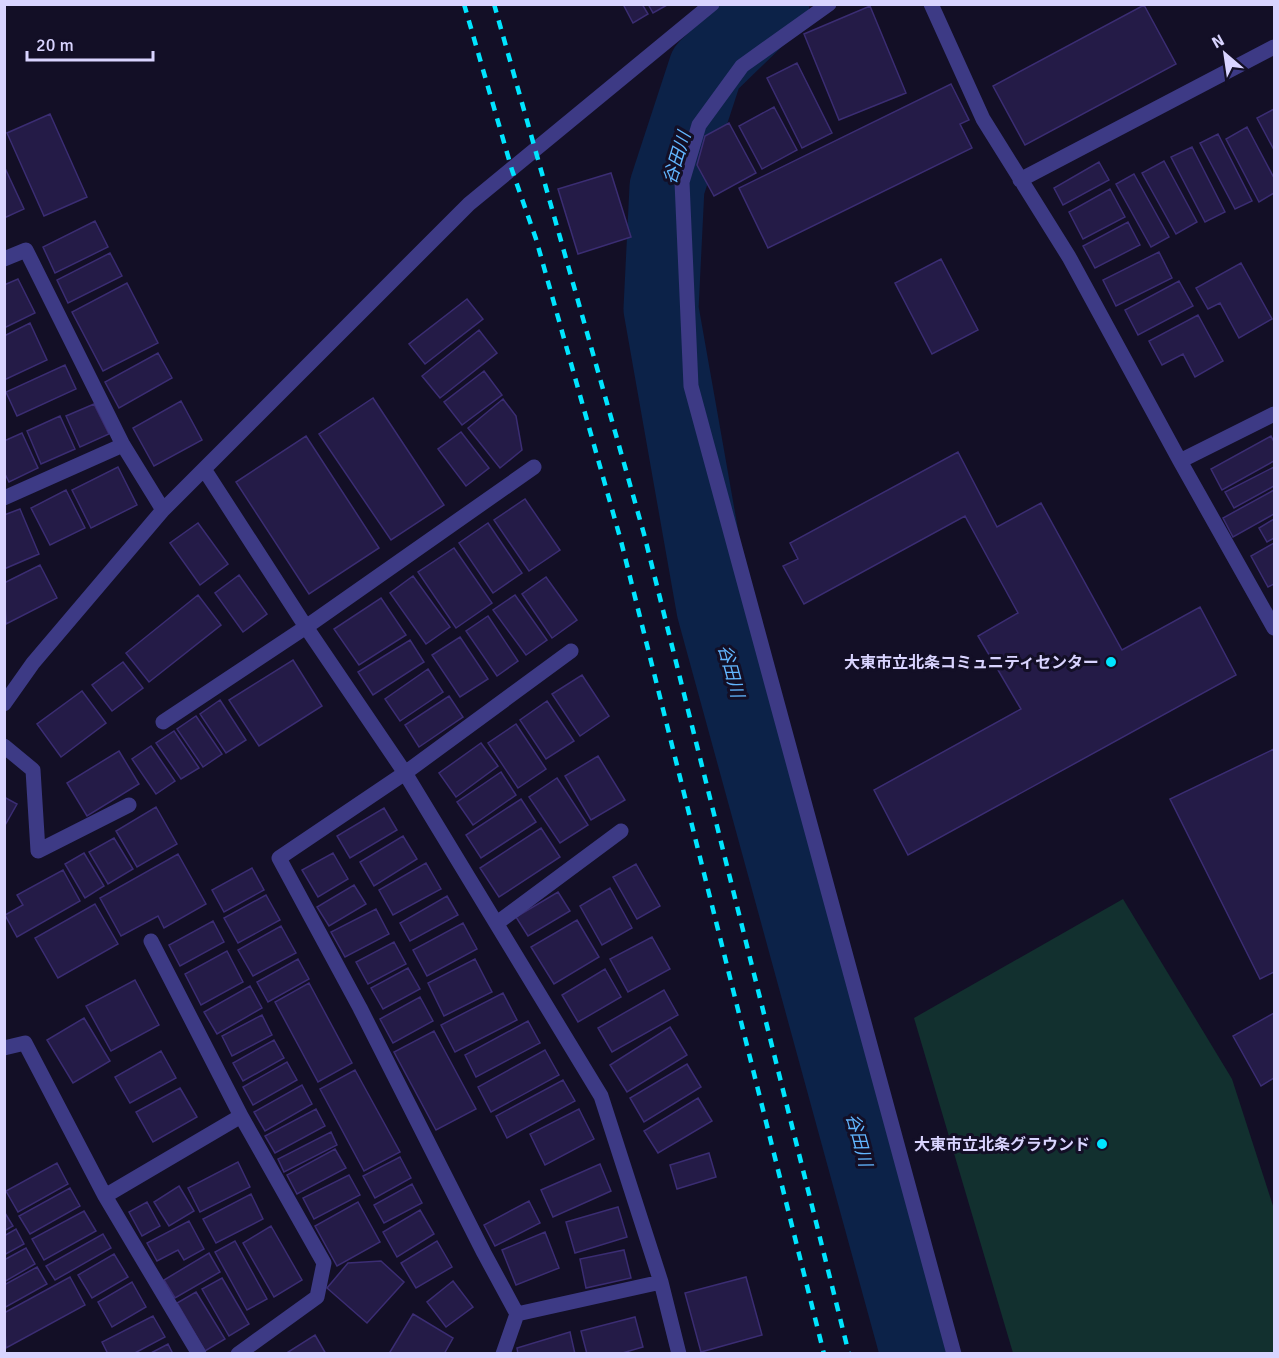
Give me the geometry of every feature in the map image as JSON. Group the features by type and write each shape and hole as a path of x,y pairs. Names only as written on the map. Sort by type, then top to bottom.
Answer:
{"street":[{"path":"4,704 33,663 163,510 469,204 712,4"},
{"path":"829,4 742,66 699,125 682,182 691,386 954,1353"},
{"path":"931,4 983,119 1069,257 1180,461 1275,628"},
{"path":"1020,180 1275,47"},
{"path":"4,259 26,250 123,445 163,510"},
{"path":"1180,461 1275,414"},
{"path":"4,498 123,445"},
{"path":"164,722 306,627 534,466"},
{"path":"204,469 306,627 405,773 601,1096 661,1282 679,1353"},
{"path":"503,1353 517,1314 360,1008 279,858 405,773 571,651"},
{"path":"4,746 33,770 38,851 129,805"},
{"path":"497,923 621,831"},
{"path":"151,941 241,1116 324,1263 317,1297 238,1353"},
{"path":"4,1048 25,1043 105,1196 199,1353"},
{"path":"105,1196 241,1116"},
{"path":"517,1314 661,1282"}],"green space":[{"name":"大東市立北条グラウンド","path":"1123,899 1232,1079 1274,1209 1274,1353 1013,1353 914,1018"}],"building":[{"path":"623,4 642,4 648,14 633,23"},
{"path":"648,4 667,4 667,5 653,13"},
{"path":"1144,5 1176,64 1025,145 993,86"},
{"path":"870,6 906,93 839,120 804,34"},
{"path":"797,63 832,133 802,148 767,78"},
{"path":"951,84 969,120 960,124 972,148 768,248 739,188"},
{"path":"774,107 797,150 762,169 739,126"},
{"path":"1274,109 1274,150 1257,118"},
{"path":"50,114 87,197 44,216 7,133"},
{"path":"729,123 756,173 714,196 697,165 705,136"},
{"path":"1247,127 1274,178 1274,193 1259,202 1226,139"},
{"path":"1218,134 1252,201 1235,209 1200,143"},
{"path":"1192,147 1225,212 1205,222 1171,157"},
{"path":"1164,161 1197,222 1176,234 1142,173"},
{"path":"1099,162 1109,180 1063,205 1054,188"},
{"path":"4,166 24,209 4,218"},
{"path":"611,173 631,237 578,254 558,189"},
{"path":"1134,174 1169,237 1151,247 1116,184"},
{"path":"1110,189 1125,217 1083,239 1069,212"},
{"path":"95,221 108,247 55,273 43,247"},
{"path":"1128,222 1140,245 1095,268 1083,246"},
{"path":"1159,252 1172,278 1116,306 1103,280"},
{"path":"110,253 122,276 68,303 57,280"},
{"path":"941,259 978,330 932,354 895,283"},
{"path":"1241,263 1272,319 1239,338 1220,303 1208,309 1196,288"},
{"path":"18,279 35,313 4,328 4,285"},
{"path":"1179,281 1193,306 1138,335 1125,310"},
{"path":"127,283 158,343 103,371 72,312"},
{"path":"467,299 483,319 425,364 409,344"},
{"path":"1198,315 1223,361 1195,377 1183,354 1162,365 1149,341"},
{"path":"30,323 47,360 4,380 4,336"},
{"path":"479,330 497,353 440,398 422,376"},
{"path":"158,353 172,378 119,408 105,382"},
{"path":"65,365 76,389 17,416 6,392"},
{"path":"484,371 502,395 462,425 444,402"},
{"path":"373,398 444,505 391,540 319,434"},
{"path":"503,399 516,416 522,450 500,468 468,428"},
{"path":"181,401 202,440 154,466 133,428"},
{"path":"94,404 109,434 80,447 66,416"},
{"path":"60,416 75,449 41,464 27,431"},
{"path":"461,432 489,468 466,486 438,449"},
{"path":"22,433 38,468 9,482 4,472 4,441"},
{"path":"306,436 379,548 309,594 236,482"},
{"path":"1271,436 1274,442 1274,461 1222,490 1211,469"},
{"name":"大東市立北条コミュニティセンター","path":"958,452 997,527 1041,503 1122,650 1200,607 1236,675 908,855 874,790 1021,709 978,636 1018,613 965,516 804,604 783,566 798,559 790,543"},
{"path":"118,467 137,505 91,528 72,490"},
{"path":"1274,467 1274,486 1234,508 1225,492"},
{"path":"66,490 85,528 50,545 31,508"},
{"path":"1274,490 1274,514 1233,537 1223,518"},
{"path":"525,499 560,550 529,571 494,520"},
{"path":"20,509 39,554 4,569 4,515"},
{"path":"1274,519 1274,538 1267,542 1259,528"},
{"path":"198,523 228,564 200,585 170,543"},
{"path":"488,523 522,573 493,593 459,543"},
{"path":"1274,543 1274,584 1268,587 1251,556"},
{"path":"454,548 492,603 456,628 418,572"},
{"path":"40,565 57,598 6,624 4,583"},
{"path":"239,575 267,614 243,632 215,593"},
{"path":"413,576 450,627 426,644 390,593"},
{"path":"546,577 577,620 552,638 522,594"},
{"path":"198,595 221,625 149,682 126,653"},
{"path":"515,595 547,640 526,655 493,610"},
{"path":"381,598 406,635 359,665 334,629"},
{"path":"488,616 518,661 497,676 466,631"},
{"path":"460,637 488,679 460,697 432,655"},
{"path":"410,640 424,662 373,695 358,672"},
{"path":"293,660 322,706 259,746 229,700"},
{"path":"123,662 143,688 112,711 92,685"},
{"path":"428,669 443,692 400,721 385,699"},
{"path":"582,675 609,716 580,736 552,694"},
{"path":"82,691 106,723 61,757 37,724"},
{"path":"449,696 463,717 419,747 405,725"},
{"path":"220,700 246,740 226,753 200,714"},
{"path":"547,701 574,741 546,759 520,720"},
{"path":"196,716 222,754 203,767 177,729"},
{"path":"516,724 546,769 518,788 488,743"},
{"path":"174,731 199,768 181,779 156,743"},
{"path":"481,743 498,766 456,797 439,773"},
{"path":"151,746 175,781 156,794 132,759"},
{"path":"1274,749 1274,972 1260,979 1170,799"},
{"path":"119,751 139,784 87,816 67,783"},
{"path":"598,756 625,800 591,820 565,776"},
{"path":"501,772 516,795 473,825 457,802"},
{"path":"557,778 588,825 560,843 529,797"},
{"path":"4,797 17,804 4,827"},
{"path":"521,799 536,822 481,858 466,835"},
{"path":"156,807 177,844 137,867 116,831"},
{"path":"384,808 397,830 350,858 337,836"},
{"path":"541,828 560,857 499,897 480,868"},
{"path":"403,836 417,859 374,886 360,862"},
{"path":"114,838 133,869 108,884 89,852"},
{"path":"84,853 104,886 85,898 65,864"},
{"path":"333,853 348,879 318,897 302,870"},
{"path":"178,854 206,904 164,928 158,916 121,936 100,898"},
{"path":"426,863 441,889 393,915 379,890"},
{"path":"636,864 660,906 637,919 613,877"},
{"path":"252,868 264,890 224,912 212,890"},
{"path":"63,870 80,901 17,937 5,915 23,905 17,895"},
{"path":"354,885 366,904 329,926 317,907"},
{"path":"610,888 632,928 602,945 580,906"},
{"path":"558,892 570,911 528,936 516,917"},
{"path":"266,895 280,920 238,943 224,918"},
{"path":"447,896 458,915 410,941 400,923"},
{"path":"95,904 118,944 58,978 35,938"},
{"path":"376,909 389,934 345,957 331,932"},
{"path":"577,920 599,957 554,984 531,947"},
{"path":"213,921 224,942 180,966 169,945"},
{"path":"463,923 477,949 427,976 413,950"},
{"path":"281,926 296,953 253,976 238,950"},
{"path":"652,937 670,969 628,992 610,959"},
{"path":"394,942 406,964 368,984 356,962"},
{"path":"227,951 243,982 201,1005 185,974"},
{"path":"298,959 309,979 268,1002 257,982"},
{"path":"475,959 492,992 444,1016 428,983"},
{"path":"408,968 420,989 383,1009 371,988"},
{"path":"605,969 621,997 578,1022 562,995"},
{"path":"135,980 159,1025 111,1051 86,1006"},
{"path":"309,983 352,1063 318,1082 275,1002"},
{"path":"250,986 262,1008 217,1034 204,1012"},
{"path":"664,990 678,1015 612,1052 598,1028"},
{"path":"503,993 517,1020 455,1052 441,1025"},
{"path":"420,997 433,1021 393,1043 380,1019"},
{"path":"1274,1013 1274,1078 1261,1086 1233,1036"},
{"path":"262,1015 272,1035 232,1056 222,1036"},
{"path":"84,1018 110,1061 73,1083 47,1040"},
{"path":"528,1021 540,1043 476,1077 465,1055"},
{"path":"670,1027 687,1055 627,1092 610,1065"},
{"path":"434,1031 476,1109 436,1130 394,1052"},
{"path":"274,1040 284,1058 243,1081 233,1063"},
{"path":"545,1050 559,1075 491,1112 478,1087"},
{"path":"161,1051 176,1078 130,1103 115,1077"},
{"path":"287,1062 297,1080 253,1105 243,1087"},
{"path":"687,1064 701,1087 644,1122 630,1098"},
{"path":"355,1070 400,1152 364,1171 320,1089"},
{"path":"563,1080 575,1101 507,1138 496,1116"},
{"path":"302,1085 312,1104 265,1131 254,1112"},
{"path":"180,1088 197,1117 153,1142 136,1112"},
{"path":"698,1098 712,1121 658,1153 644,1131"},
{"path":"316,1109 325,1126 275,1153 265,1136"},
{"path":"579,1109 594,1139 545,1165 530,1134"},
{"path":"331,1132 337,1145 284,1172 278,1159"},
{"path":"335,1149 346,1168 297,1194 287,1175"},
{"path":"709,1153 716,1177 677,1189 670,1165"},
{"path":"400,1157 411,1178 375,1198 363,1176"},
{"path":"238,1162 250,1187 200,1212 188,1188"},
{"path":"57,1163 68,1184 18,1212 6,1191"},
{"path":"600,1164 611,1191 553,1217 541,1190"},
{"path":"349,1175 360,1195 314,1219 303,1198"},
{"path":"412,1184 422,1203 384,1223 374,1205"},
{"path":"179,1186 194,1211 169,1226 154,1202"},
{"path":"70,1188 80,1206 30,1234 19,1216"},
{"path":"251,1194 263,1219 216,1243 203,1219"},
{"path":"529,1201 540,1223 495,1246 484,1225"},
{"path":"147,1202 160,1226 142,1236 129,1212"},
{"path":"358,1202 380,1242 337,1266 315,1226"},
{"path":"618,1207 627,1237 575,1253 566,1222"},
{"path":"420,1210 434,1234 397,1257 383,1232"},
{"path":"84,1211 96,1231 44,1260 32,1239"},
{"path":"4,1214 13,1226 4,1231"},
{"path":"189,1221 204,1249 184,1260 178,1250 157,1261 147,1243"},
{"path":"271,1226 302,1280 274,1297 243,1243"},
{"path":"16,1229 24,1244 4,1255 4,1236"},
{"path":"545,1232 559,1268 516,1285 502,1250"},
{"path":"103,1234 111,1248 55,1280 46,1266"},
{"path":"235,1241 267,1299 247,1310 215,1252"},
{"path":"437,1241 452,1267 416,1288 401,1263"},
{"path":"26,1248 35,1264 4,1282 4,1260"},
{"path":"624,1250 631,1278 586,1288 580,1259"},
{"path":"209,1253 220,1272 175,1298 164,1280"},
{"path":"114,1254 128,1277 92,1298 78,1275"},
{"path":"381,1261 404,1282 367,1323 327,1288 348,1263"},
{"path":"37,1267 47,1284 4,1308 4,1285"},
{"path":"70,1277 85,1305 6,1348 4,1313"},
{"path":"746,1277 762,1335 701,1352 685,1293"},
{"path":"222,1278 249,1324 229,1336 202,1289"},
{"path":"453,1281 473,1307 446,1327 427,1302"},
{"path":"132,1282 146,1307 112,1327 98,1302"},
{"path":"196,1292 225,1339 205,1351 177,1303"},
{"path":"413,1314 453,1338 444,1354 393,1354 390,1352"},
{"path":"153,1316 165,1337 133,1354 108,1354 102,1342"},
{"path":"635,1317 643,1347 619,1354 587,1354 581,1331"},
{"path":"570,1332 575,1354 518,1354 517,1348"},
{"path":"315,1335 326,1354 285,1354"},
{"path":"168,1344 173,1354 149,1354"}],"waterway":[{"name":"谷田川","path":"772,4 706,68 667,187 661,309 714,609 918,1354"}],"railway":[{"path":"464,4 512,170 536,239 621,541 824,1354"},
{"path":"494,4 644,534 849,1354"}],"place":[{"name":"大東市立北条コミュニティセンター","path":"1111,662"},
{"name":"大東市立北条グラウンド","path":"1102,1144"}]}
